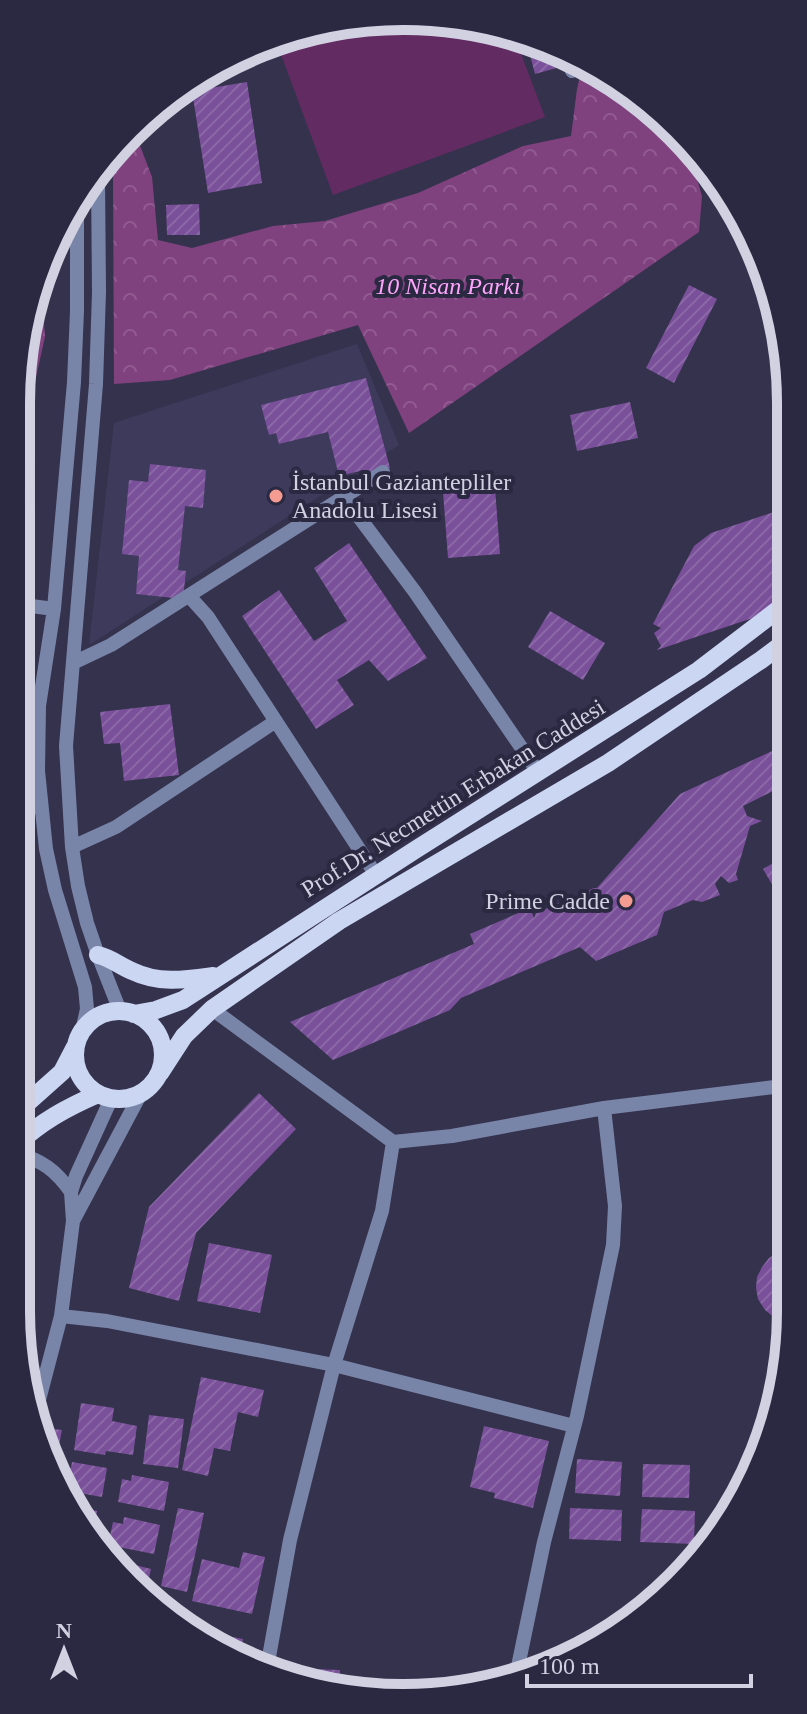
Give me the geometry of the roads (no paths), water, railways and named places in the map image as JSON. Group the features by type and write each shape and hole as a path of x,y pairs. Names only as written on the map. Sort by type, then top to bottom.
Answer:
{"main road":[{"name":"Prof.Dr. Necmettin Erbakan Caddesi","path":"127,1012 156,1010 183,1000 699,670 777,610"},
{"name":"Prof.Dr. Necmettin Erbakan Caddesi","path":"160,1073 184,1036 212,1009 339,921 608,763 777,648"},
{"path":"98,955 155,979 186,981 219,976"},
{"path":"30,1101 62,1072 79,1038 92,1020 105,1014 127,1012 147,1021 157,1032 162,1045 160,1073 152,1086 140,1095 126,1099 105,1096 86,1085 79,1073 75,1059 79,1038"},
{"path":"30,1133 63,1109 105,1096"}],"street":[{"path":"98,189 96,384 66,746 72,847 78,886 98,955 127,1012"},
{"path":"77,223 74,382 54,609 39,706 38,760 46,849 55,890 85,987 87,1009 79,1038"},
{"path":"73,663 111,645 383,472"},
{"path":"344,497 415,592 538,772"},
{"path":"189,596 208,617 376,875"},
{"path":"30,606 54,609"},
{"path":"72,847 116,827 276,721"},
{"path":"30,808 40,808"},
{"path":"212,1009 393,1142 452,1136 604,1108 777,1087"},
{"path":"73,1221 140,1095"},
{"path":"40,1396 61,1316 73,1221 71,1192 105,1096"},
{"path":"518,1666 613,1245 615,1206 604,1108"},
{"path":"269,1659 290,1540 334,1365 382,1211 393,1142"},
{"path":"30,1158 50,1168 71,1192"},
{"path":"61,1316 107,1321 334,1365 574,1426"}],"place":[{"name":"İstanbul Gaziantepliler Anadolu Lisesi","path":"276,496"},
{"name":"Prime Cadde","path":"626,901"}],"park label":[{"name":"10 Nisan Parkı","path":"448,286"}]}
